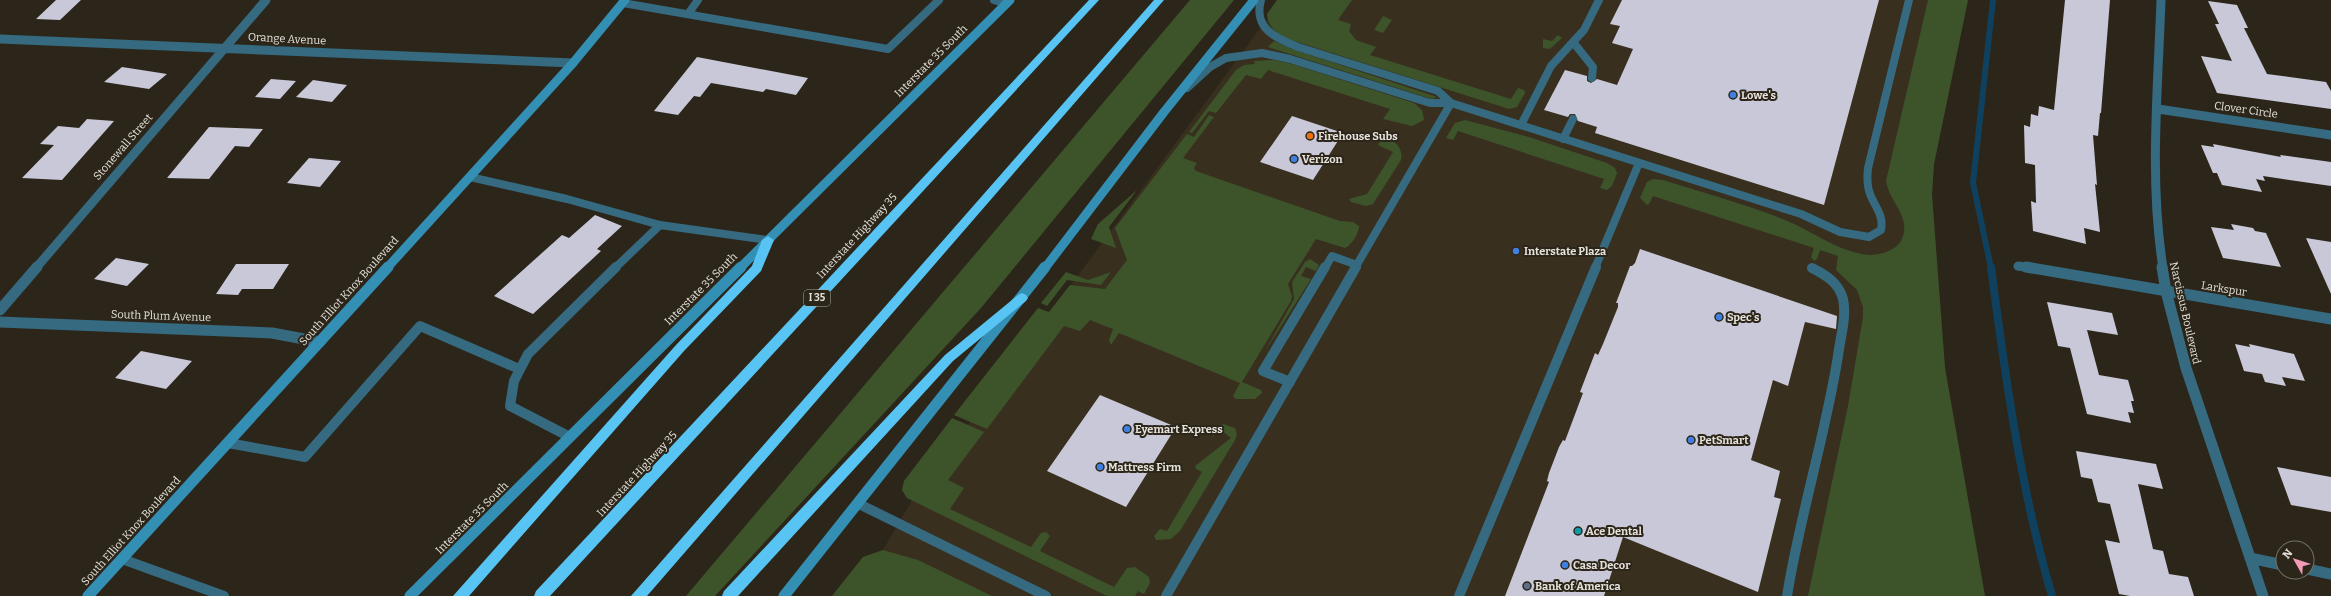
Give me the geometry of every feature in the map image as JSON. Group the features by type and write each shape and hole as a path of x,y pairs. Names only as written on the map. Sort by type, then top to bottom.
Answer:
{"highway":[{"name":"Interstate Highway 35","path":"541,596 1094,0"},
{"path":"638,596 1159,0"},
{"path":"460,596 680,348 757,268 768,240"},
{"path":"729,596 948,358 1022,298"}],"main road":[{"path":"784,596 1022,298 1164,112 1254,0"},
{"name":"South Elliot Knox Boulevard","path":"88,596 470,177 624,1"},
{"name":"Interstate 35 South","path":"410,596 1008,2"}],"street":[{"name":"Stonewall Street","path":"0,310 224,47 266,0"},
{"name":"Narcissus Boulevard","path":"2161,0 2155,211 2166,291 2186,368 2263,596"},
{"name":"Orange Avenue","path":"0,39 572,62"},
{"name":"Clover Circle","path":"2158,109 2331,135"},
{"name":"Larkspur","path":"2018,266 2331,318"},
{"name":"South Plum Avenue","path":"0,322 272,333 320,342"},
{"path":"2250,558 2275,563"},
{"path":"2315,571 2331,574"}],"lane":[{"path":"688,14 698,0"},
{"path":"624,1 688,14 888,49 939,0"},
{"path":"994,0 1008,2"},
{"path":"1261,0 1257,11 1259,20 1265,29 1280,39 1298,47 1438,91 1451,103"},
{"path":"1521,125 1551,66 1586,27 1599,0"},
{"path":"1164,112 1191,84 1217,63 1233,56 1257,53 1290,58 1430,103 1451,103 1801,214 1840,232 1863,237 1875,235 1881,230 1883,218 1870,193 1868,168 1909,0"},
{"path":"1573,42 1593,67 1592,78"},
{"path":"1166,596 1451,103"},
{"path":"1563,138 1573,119"},
{"path":"1459,596 1639,162"},
{"path":"470,177 567,199 660,225 768,240"},
{"path":"570,437 510,406 511,387 517,368 534,347 660,225"},
{"path":"1290,382 1263,371 1332,256 1357,265"},
{"path":"1788,596 1795,555 1835,379 1844,305 1841,291 1834,282 1812,268"},
{"path":"228,443 304,457 420,326 517,368"},
{"path":"859,504 1046,596"},
{"path":"122,559 224,596"}],"shaded area":[{"name":"Interstate Plaza","path":"1281,0 1968,0 1934,164 1932,195 1945,368 1985,596 832,596 863,557 883,550 911,502"}],"green space":[{"path":"1190,0 1234,0 981,308 715,596 686,596"},
{"path":"1277,0 1352,0 1338,20 1351,24 1349,31 1356,40 1376,47 1370,55 1511,99 1518,88 1524,90 1525,93 1517,107 1509,109 1291,40 1275,31 1269,24 1267,14"},
{"path":"1928,0 1968,0 1934,164 1932,195 1945,368 1985,596 1808,596 1848,406 1863,317 1863,307 1857,290 1836,270 1838,256 1820,250 1817,259 1814,261 1811,257 1814,248 1653,196 1647,205 1640,198 1647,182 1653,179 1663,180 1770,214 1846,250 1869,255 1891,250 1901,241 1904,233 1904,225 1886,181"},
{"path":"1383,16 1392,20 1383,33 1374,30"},
{"path":"1558,35 1562,38 1550,49 1543,48 1543,39 1552,41"},
{"path":"1274,41 1292,49 1437,97 1432,99 1268,47"},
{"path":"1274,60 1292,64 1414,103 1422,110 1424,120 1412,126 1383,119 1390,109 1268,70 1261,79 1246,75 1216,113 1209,111 1192,133 1189,132 1236,70 1244,65 1255,64 1254,61"},
{"path":"1209,115 1214,117 1183,158 1197,163 1194,168 1196,171 1340,221 1353,222 1359,226 1355,238 1345,248 1316,239 1288,284 1292,296 1291,301 1242,382 1261,390 1262,393 1255,399 1236,399 1233,396 1240,383 1119,333 1111,345 1109,340 1113,329 1090,320 1080,331 1064,326 987,429 954,415 1038,308 1049,312 1070,285 1105,289 1127,260 1115,228 1187,134 1194,137"},
{"path":"1465,120 1529,137 1607,163 1615,168 1617,173 1612,186 1607,190 1600,188 1604,179 1458,131 1453,140 1446,138 1455,123"},
{"path":"1382,138 1386,138 1397,145 1401,152 1401,160 1373,204 1366,206 1351,202 1349,199 1367,194 1393,152 1378,145"},
{"path":"1137,190 1109,227 1116,248 1091,239 1098,224"},
{"path":"1310,259 1319,265 1316,271 1306,267 1301,276 1311,279 1264,353 1294,299 1292,282 1305,262"},
{"path":"1066,272 1088,280 1111,272 1101,285 1067,280 1047,306 1041,303"},
{"path":"952,418 984,432 948,480 964,488 950,509 1031,547 1041,533 1046,532 1050,536 1040,551 1114,587 1127,568 1135,567 1149,577 1150,583 1144,594 1138,591 1135,596 1107,596 907,498 902,490 904,481"},
{"path":"1223,424 1235,428 1237,434 1235,440 1180,531 1171,539 1156,540 1154,536 1160,529 1167,531 1202,472 1196,469 1195,466 1231,438 1221,430 1212,437 1217,428"},
{"path":"883,550 918,560 992,596 832,596 863,557"}],"building":[{"path":"56,0 81,0 60,20 36,19"},
{"name":"Lowe's","path":"1622,0 1879,0 1824,205 1595,133 1597,127 1578,121 1575,114 1570,114 1568,117 1544,110 1565,70 1587,76 1587,81 1591,83 1597,79 1617,85 1633,49 1612,43 1620,26 1610,24"},
{"path":"2065,0 2110,0 2101,113 2098,136 2093,135 2097,185 2095,184 2100,232 2084,228 2086,244 2033,231 2031,201 2036,203 2035,165 2025,163 2024,125 2030,127 2031,114 2038,116 2039,106 2054,110"},
{"path":"2208,1 2237,5 2248,28 2244,28 2267,74 2326,82 2331,91 2331,109 2217,93 2201,56 2232,61 2215,24 2219,24"},
{"path":"697,57 808,78 796,95 766,89 763,92 711,83 700,97 694,96 678,115 654,111"},
{"path":"122,67 167,74 149,89 104,82"},
{"path":"271,79 296,81 280,99 255,97"},
{"path":"313,80 347,85 332,102 296,97"},
{"path":"1292,116 1343,133 1313,180 1260,162"},
{"path":"87,119 114,121 62,180 22,178 54,145 40,144 58,126 79,128"},
{"path":"209,127 263,129 249,147 235,146 209,179 167,178"},
{"path":"2213,144 2281,157 2280,155 2331,162 2331,186 2263,176 2265,181 2256,179 2262,192 2222,185 2217,173 2213,173 2201,145 2214,147"},
{"path":"309,158 341,161 320,187 287,183"},
{"path":"595,215 622,226 597,249 601,251 533,314 494,296 562,235 569,238"},
{"path":"2231,224 2253,228 2255,231 2266,233 2281,267 2223,258 2211,227 2234,230"},
{"path":"2306,238 2331,242 2331,294"},
{"path":"1640,249 1837,316 1836,329 1805,322 1788,386 1773,380 1751,460 1780,471 1774,497 1781,499 1758,592 1623,537 1604,596 1505,596 1549,482 1547,481 1549,473 1559,447 1563,440 1565,441 1583,393 1580,392 1595,353 1598,355 1603,344 1618,307 1618,303 1616,303 1630,266 1635,263"},
{"path":"116,258 149,264 127,286 94,279"},
{"path":"236,264 289,264 273,289 242,289 238,295 216,294"},
{"path":"2047,302 2112,313 2118,335 2087,330 2099,375 2128,380 2134,401 2131,401 2134,413 2128,412 2131,423 2087,414 2070,348 2058,346"},
{"path":"2235,344 2250,347 2249,344 2294,354 2305,381 2282,377 2286,386 2265,382 2262,374 2244,371"},
{"path":"141,351 192,361 166,389 115,378"},
{"path":"1100,395 1176,427 1126,507 1047,471"},
{"path":"2076,451 2156,464 2163,489 2138,484 2153,549 2163,551 2169,574 2188,577 2194,596 2130,596 2119,594 2105,540 2120,543 2110,504 2098,502 2092,479 2081,477"},
{"path":"2277,467 2331,477 2331,512 2291,505"}],"waterway":[{"path":"1991,268 1973,183 1993,0"},
{"path":"1991,267 2015,433 2031,516 2052,596"}],"place":[{"name":"Lowe's","path":"1733,95"},
{"name":"Firehouse Subs","path":"1310,136"},
{"name":"Verizon","path":"1294,159"},
{"name":"Interstate Plaza","path":"1516,251"},
{"name":"Spec's","path":"1719,317"},
{"name":"Eyemart Express","path":"1127,429"},
{"name":"PetSmart","path":"1691,440"},
{"name":"Mattress Firm","path":"1100,467"},
{"name":"Ace Dental","path":"1578,531"},
{"name":"Casa Decor","path":"1565,565"},
{"name":"Bank of America","path":"1527,586"}]}
